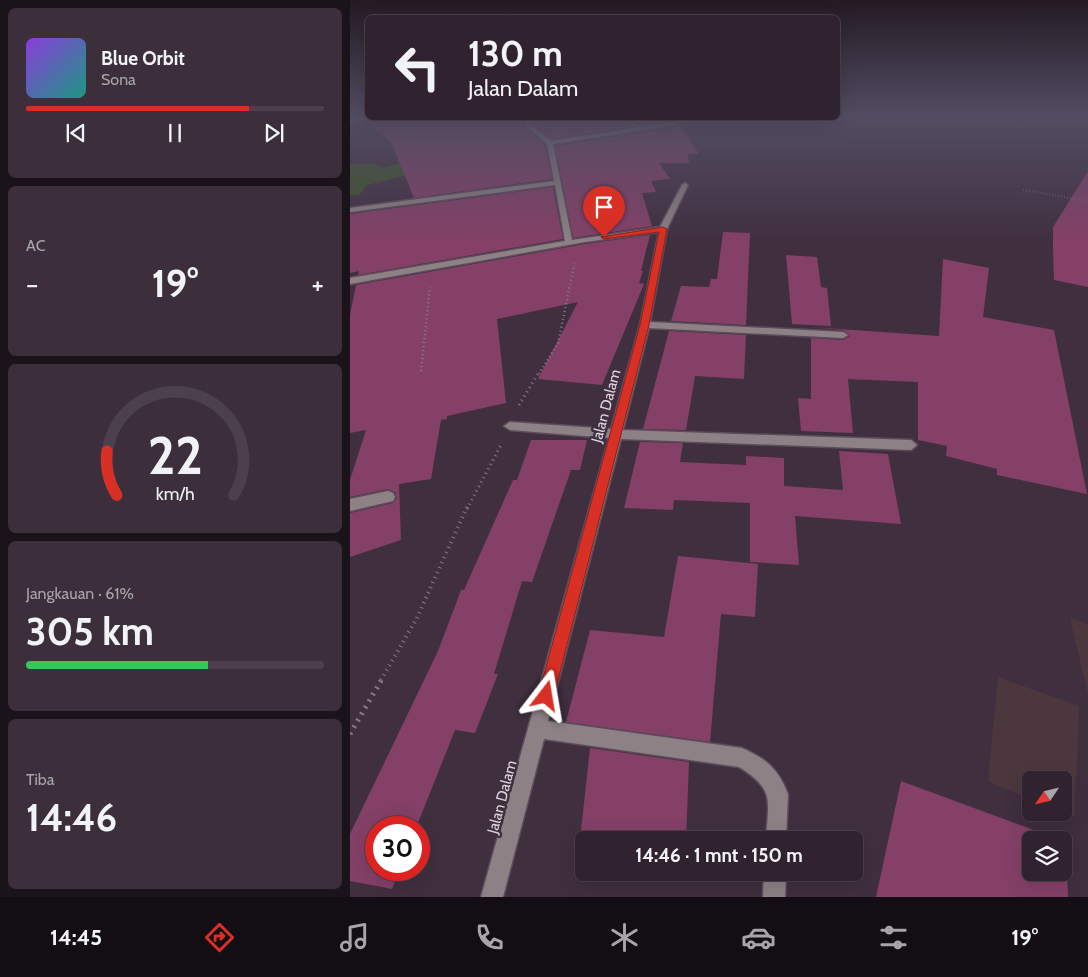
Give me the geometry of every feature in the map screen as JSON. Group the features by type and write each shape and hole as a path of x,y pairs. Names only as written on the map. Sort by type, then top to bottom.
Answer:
{"street":[{"path":"554,159 569,243"},
{"path":"350,210 559,182"},
{"name":"Jalan Dalam","path":"492,897 644,325 663,229 685,185"},
{"path":"350,281 585,240 663,229"},
{"path":"644,325 843,335"},
{"path":"510,426 616,434 911,445"},
{"path":"350,505 388,497"},
{"path":"538,729 742,758 765,772 778,794 776,831"},
{"path":"774,897 775,881"}],"path":[{"path":"1023,190 1088,201"},
{"path":"350,734 416,620 458,524 510,426 521,398 558,343 577,255 585,240"},
{"path":"421,371 432,268"}],"shaded area":[{"path":"1070,617 1088,625 1088,695"},
{"path":"998,677 1079,706 1075,816 1072,815 1072,771 1022,771 1022,795 988,782"}],"green space":[{"path":"408,161 431,169 367,185 359,195 350,195 350,164 375,164 382,168"}],"building":[{"path":"398,159 548,159 552,179 414,198"},
{"path":"558,159 689,159 689,163 659,163 670,179 651,181 656,192 642,193 652,226 573,238"},
{"path":"1088,171 1088,287 1054,280 1053,227"},
{"path":"553,187 563,239 358,275 359,271 350,273 350,214"},
{"path":"723,232 750,233 746,325 671,321 681,286 709,287 711,279 717,279"},
{"path":"650,235 639,283 644,284 602,385 538,379 578,302 497,319 506,403 447,416 447,419 441,420 431,479 399,484 401,540 350,557 350,513 393,503 397,498 395,492 388,489 350,497 350,480 366,430 350,433 350,315 356,285 585,244"},
{"path":"786,255 817,257 821,287 827,288 831,326 792,324"},
{"path":"943,259 989,268 983,317 1054,330 1087,494 997,475 997,469 946,456 947,446 918,440 918,382 848,379 853,433 801,431 798,398 811,399 811,338 843,340 850,336 843,330 811,327 939,336"},
{"path":"669,331 746,335 744,379 695,376 686,430 643,429"},
{"path":"531,440 587,440 580,470 571,470 532,582 522,581 494,674 498,674 475,733 455,730 421,816 365,816 365,881 395,881 392,889 350,881 350,834 438,651 461,590 464,590 513,480 517,480"},
{"path":"640,442 683,443 680,462 746,465 746,456 784,458 784,486 843,490 839,451 888,454 901,524 795,516 799,565 750,562 750,503 674,500 673,510 624,508"},
{"path":"678,556 758,564 755,617 721,614 710,742 566,722 590,630 664,637"},
{"path":"590,748 689,762 686,831 581,831"},
{"path":"901,781 1037,831 1022,831 1022,881 1067,881 1068,897 876,897"}],"route":[{"path":"546,696 644,325 663,229 604,237"}]}
